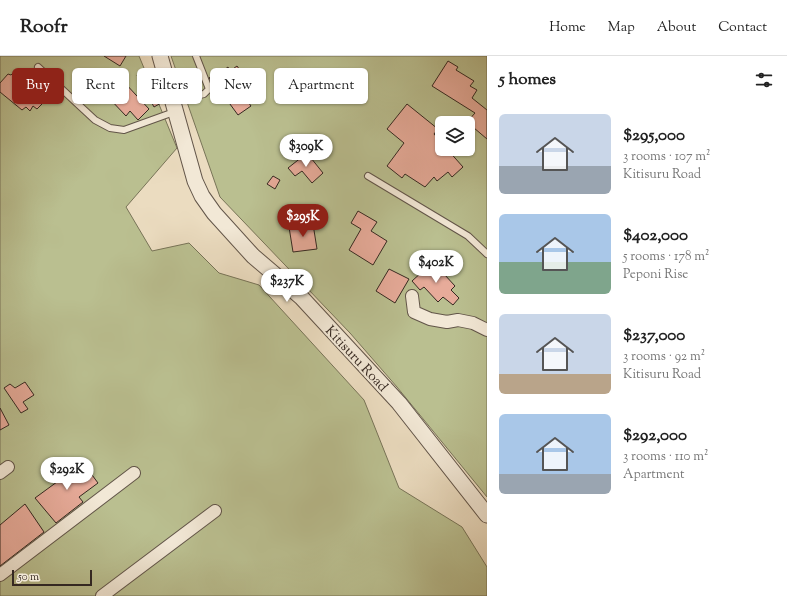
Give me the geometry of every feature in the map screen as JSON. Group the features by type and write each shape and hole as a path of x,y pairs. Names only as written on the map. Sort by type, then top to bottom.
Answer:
{"street":[{"name":"Kitisuru Road","path":"160,56 173,107 195,181 202,196 214,213 253,256 301,297 399,403 487,515"},
{"path":"412,296 414,312 430,319 447,322 458,320 473,323 487,330"},
{"path":"0,575 134,473"},
{"path":"102,596 215,511"}],"lane":[{"path":"38,67 95,120 110,128 124,130 204,94 209,89 196,56"},
{"path":"368,176 468,236 487,254"}],"green space":[{"path":"0,56 139,56 144,68 137,68 137,104 159,104 177,148 126,207 152,251 189,243 219,273 259,285 364,400 399,488 462,527 487,567 487,596 0,596"},
{"path":"171,56 487,56 487,497 397,387 350,333 220,197 188,104 202,104 202,68 175,68"}],"building":[{"path":"104,56 126,56 120,66"},
{"path":"448,61 458,67 456,70 474,81 470,86 477,90 472,98 487,110 487,139 475,129 475,116 472,116 475,113 432,86"},
{"path":"8,74 12,74 12,102 0,92 0,83"},
{"path":"129,87 137,96 137,104 144,104 149,109 138,120 130,111 126,116 115,104 129,104"},
{"path":"15,104 42,104 37,109 33,106 30,111 26,107 22,110"},
{"path":"152,104 159,104 154,107"},
{"path":"230,104 250,104 251,106 238,115"},
{"path":"407,104 435,127 435,156 453,156 463,167 452,177 448,172 437,181 434,177 425,187 405,174 402,178 387,166 404,143 387,129"},
{"path":"307,153 323,173 312,183 302,171 295,176 288,168"},
{"path":"273,176 280,180 275,189 267,184"},
{"path":"358,211 377,222 371,231 387,241 373,265 349,250 361,229 351,223"},
{"path":"313,224 317,249 293,252 289,227"},
{"path":"433,262 455,286 451,290 459,298 453,305 443,297 438,302 424,287 420,290 412,281"},
{"path":"389,269 409,279 395,303 376,291"},
{"path":"25,382 34,395 23,402 28,409 21,413 4,388 10,384 15,388"},
{"path":"0,408 9,425 0,430"},
{"path":"71,459 73,466 81,460 98,483 79,497 83,502 56,523 35,498 61,479 60,477 66,471 62,466"},
{"path":"25,504 44,532 0,566 0,525"}]}
